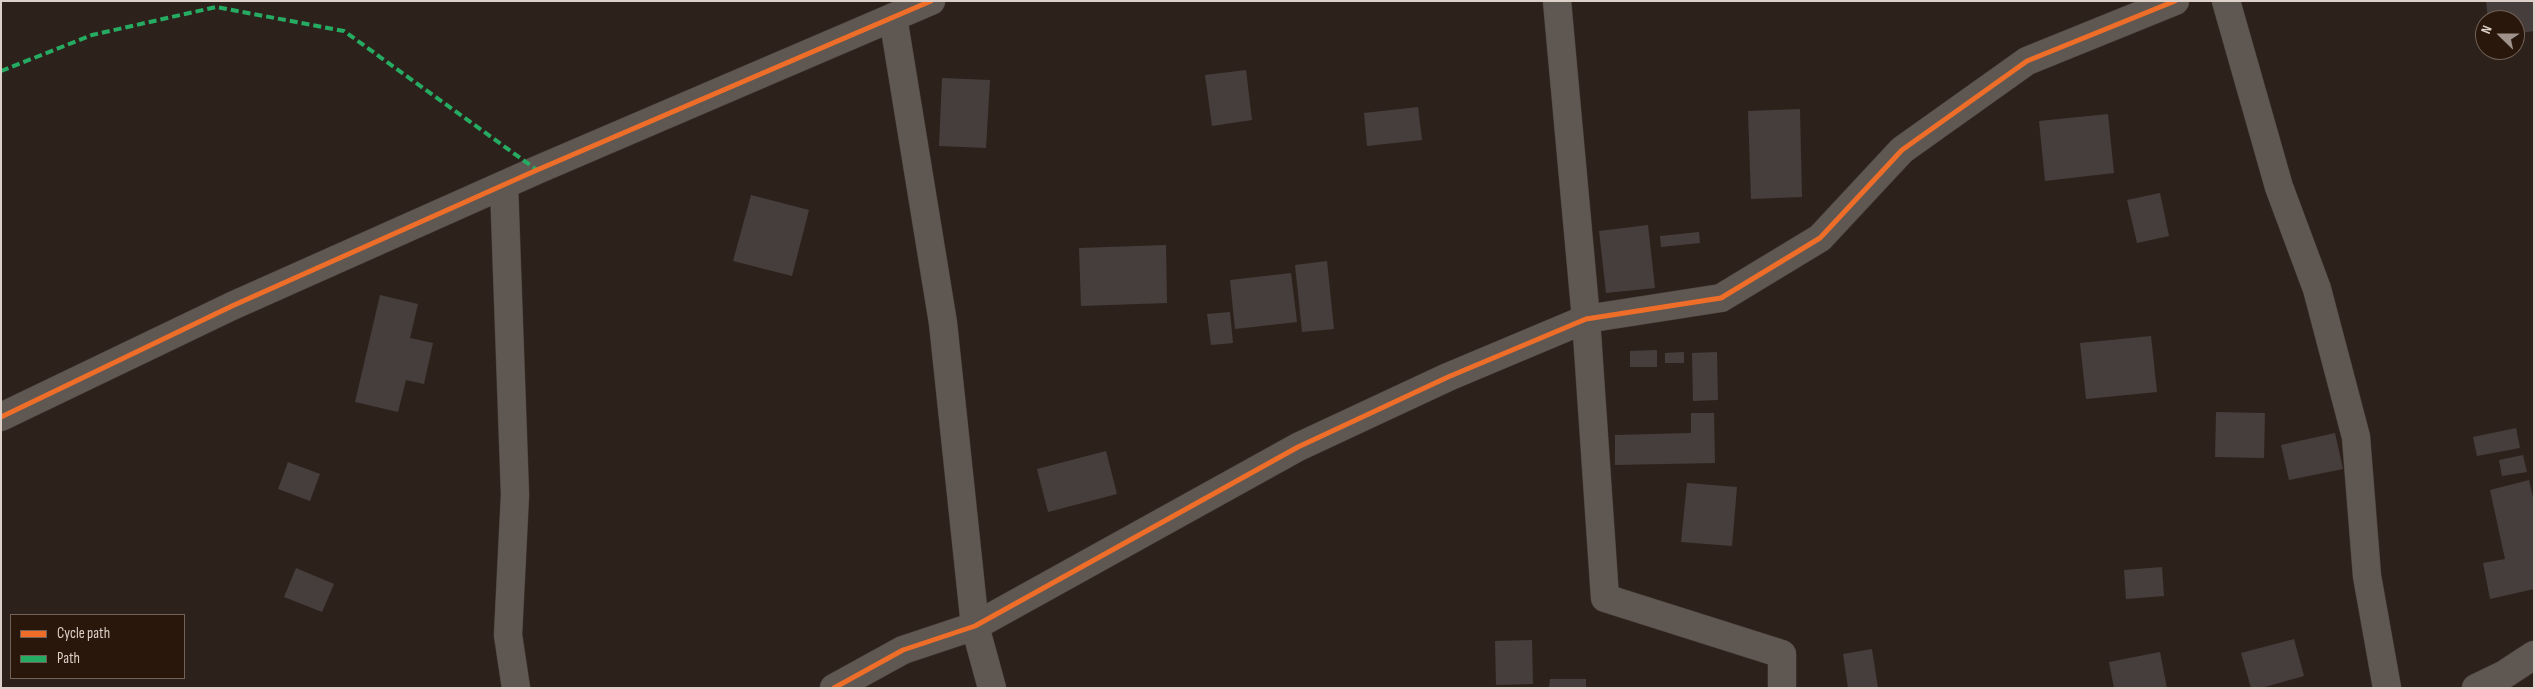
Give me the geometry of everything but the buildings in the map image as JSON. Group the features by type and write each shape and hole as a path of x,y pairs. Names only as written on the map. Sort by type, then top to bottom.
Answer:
{"street":[{"path":"1,417 232,306 504,185 931,1"},
{"path":"1558,1 1586,319 1605,598 1782,654 1782,688"},
{"path":"834,688 903,650 975,626 1298,447 1448,377 1586,319 1721,298 1820,238 1902,150 2028,61 2175,1"},
{"path":"2226,1 2279,187 2317,289 2356,437 2367,576 2387,688"},
{"path":"893,17 943,323 975,626 992,688"},
{"path":"504,185 515,495 508,635 516,688"},
{"path":"2476,688 2505,674 2534,655"}],"marked path":[{"path":"1,71 92,35 216,7 344,31 537,170"}],"cycle path":[{"path":"1,417 232,306 537,170 931,1"},
{"path":"834,688 903,650 975,626 1298,447 1448,377 1586,319 1721,298 1820,238 1902,150 2027,61 2175,1"}]}
